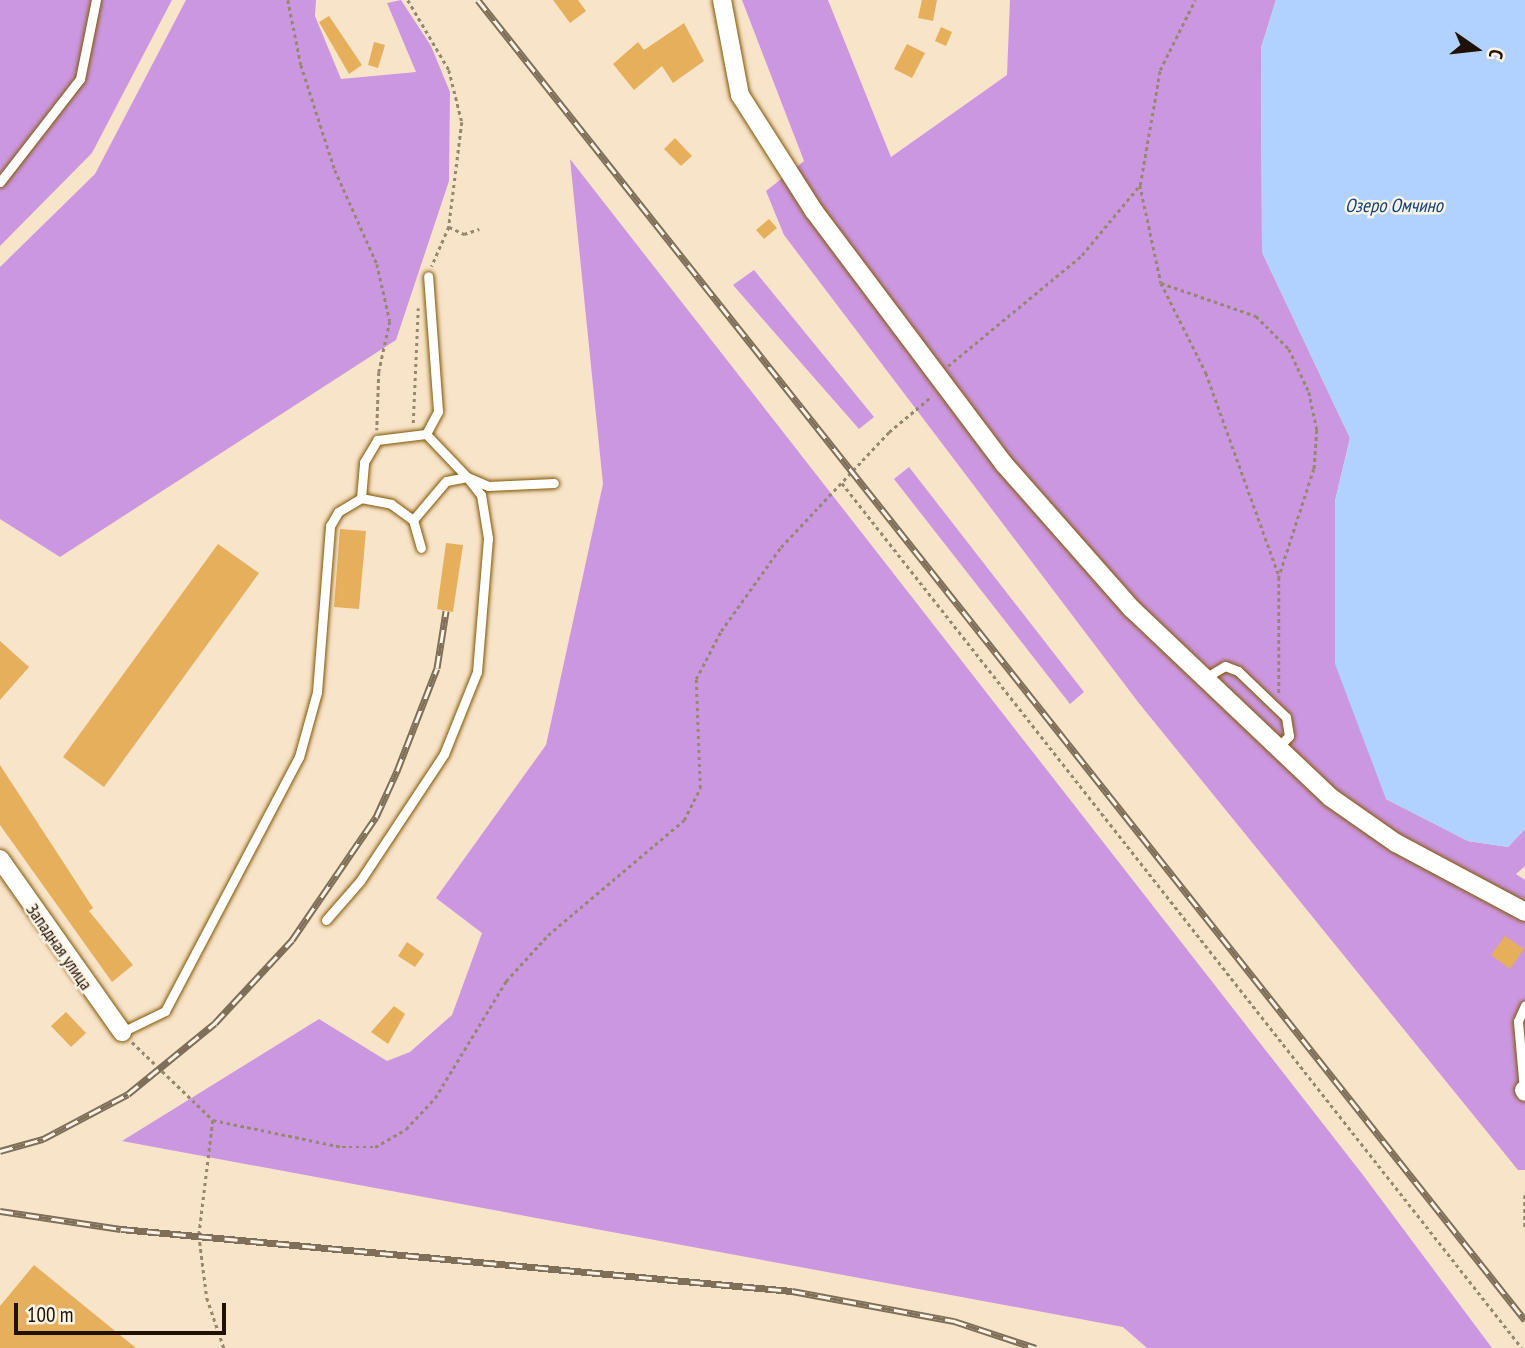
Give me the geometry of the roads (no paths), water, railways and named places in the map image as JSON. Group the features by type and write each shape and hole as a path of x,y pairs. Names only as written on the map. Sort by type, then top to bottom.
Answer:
{"street":[{"path":"722,0 740,95 814,211 943,378 1004,464 1132,609 1275,749 1396,843 1525,912"},
{"name":"Западная улица","path":"0,859 122,1032"}],"lane":[{"path":"0,182 80,79 96,0"},
{"path":"426,434 438,411 428,275"},
{"path":"361,498 364,462 377,440 426,434"},
{"path":"326,920 444,754 477,672 488,538 481,495 426,434"},
{"path":"413,520 446,481 467,477 507,488 554,483"},
{"path":"122,1032 165,1011 299,757 317,692 330,526 338,512 361,498 391,504 413,520 421,548"},
{"path":"1205,678 1225,666 1238,671 1280,712 1289,736 1275,749"},
{"path":"1525,1005 1518,1021 1525,1091"}],"water":[{"name":"Озеро Омчино","path":"1276,0 1525,0 1525,829 1508,847 1468,841 1386,799 1335,664 1335,501 1350,438 1262,252 1261,48"}],"railway":[{"path":"478,0 1525,1320"},
{"path":"0,1151 43,1139 128,1094 215,1023 292,940 376,817 437,668 446,611"},
{"path":"0,1211 121,1229 792,1291 954,1321 1036,1348"}]}
